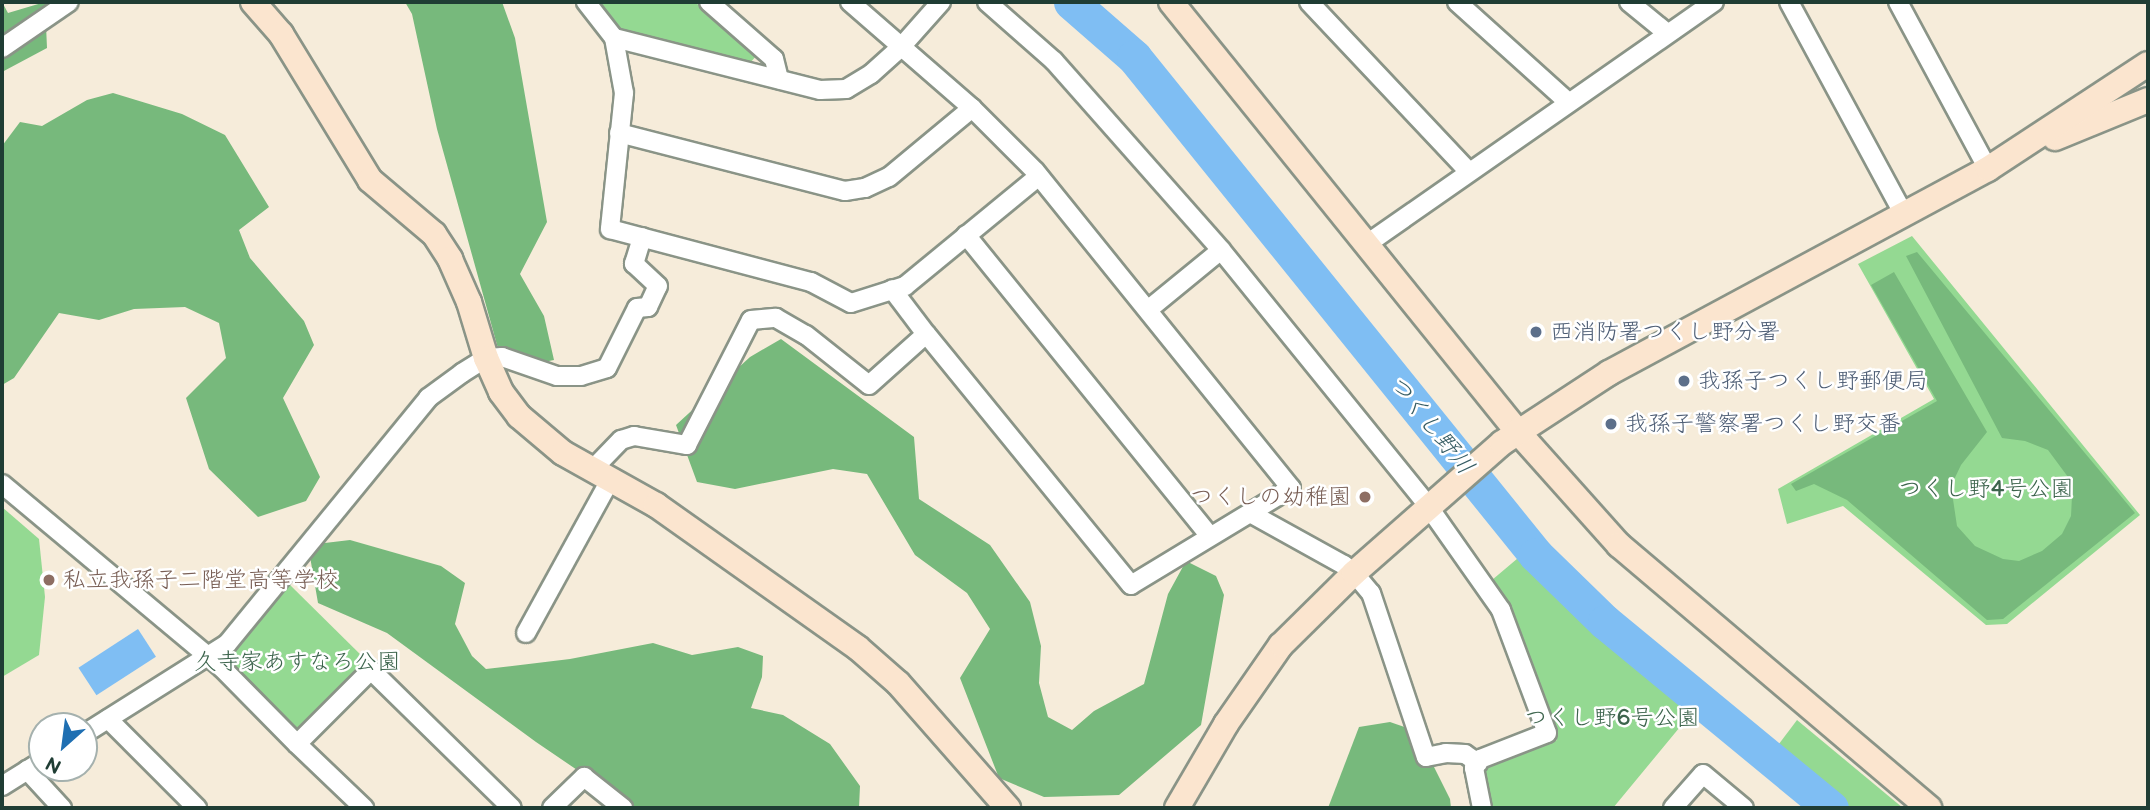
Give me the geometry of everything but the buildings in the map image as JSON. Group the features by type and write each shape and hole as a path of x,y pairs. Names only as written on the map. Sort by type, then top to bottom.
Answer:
{"street":[{"path":"2,48 69,2"},
{"path":"253,2 281,34 370,180 434,234 450,259 469,302 486,358 501,392 519,416 538,435 601,475 656,505 858,648 898,683 1008,808"},
{"path":"586,2 614,38 624,93 610,229 811,282 851,303 905,286 1039,176"},
{"path":"709,2 774,59 779,79"},
{"path":"850,2 972,108 1039,176 1291,488 1131,585 892,289"},
{"path":"614,38 820,90 846,89 871,74 901,47 941,2"},
{"path":"987,2 1054,61 1221,250 1428,506 1501,610 1546,733 1478,763 1474,768 1482,808"},
{"path":"1309,2 1469,172"},
{"path":"1457,2 1568,103"},
{"path":"1629,2 1667,33"},
{"path":"1367,244 1714,2"},
{"path":"1788,2 1904,215"},
{"path":"1898,2 1988,169"},
{"path":"1178,4 1517,431 1619,545 1929,808"},
{"path":"1177,808 1265,665 1354,573 1517,431 1609,373 1988,169 2148,64"},
{"path":"2015,152 2148,100"},
{"path":"619,133 845,191 865,188 889,177 972,108"},
{"path":"967,235 1210,536"},
{"path":"98,725 227,644 428,398 486,358 502,356 557,376 581,376 607,368 637,309 648,307 659,286 634,264 642,237"},
{"path":"1149,309 1221,250"},
{"path":"526,633 601,475 621,440 634,436 687,445 751,320 776,318 806,335 869,385 926,334"},
{"path":"2,484 208,657 364,808"},
{"path":"1250,513 1354,573 1371,593 1426,757 1465,754 1478,763"},
{"path":"297,744 371,670 512,808"},
{"path":"108,719 197,808"},
{"path":"2,786 28,769"},
{"path":"1673,808 1703,774 1744,808"},
{"path":"552,808 584,777 623,808"},
{"path":"46,782 62,808"}],"green space":[{"path":"2,2 8,13 45,2 47,48 2,72"},
{"path":"405,2 502,2 515,38 547,222 520,274 544,316 554,360 504,370 437,129 412,14"},
{"path":"599,2 695,2 757,55 750,63 622,31"},
{"path":"113,93 182,114 225,135 269,207 239,230 250,258 304,321 314,345 283,398 320,477 306,501 258,517 209,469 186,398 226,358 219,323 185,307 134,309 99,320 59,313 14,378 2,385 2,146 20,122 42,126 87,100"},
{"name":"つくし野4号公園","path":"1912,236 2140,515 2007,624 1986,625 1843,506 1787,524 1778,489 1934,399 1858,264"},
{"name":"つくし野4号公園","path":"1917,252 2135,513 2003,619 1987,620 1847,500 1814,484 1796,491 1791,484 1937,401 1871,285 1894,272 1987,432 1961,465 1951,486 1957,526 1975,546 2003,559 2019,561 2042,551 2062,534 2071,516 2072,496 2068,477 2048,450 2025,441 2002,438 1906,256"},
{"path":"781,339 914,437 919,499 990,545 1030,602 1041,646 1039,683 1048,717 1072,730 1094,711 1144,684 1168,594 1186,561 1216,576 1224,595 1201,725 1119,795 1044,797 999,778 960,678 990,629 967,593 915,555 867,474 833,469 735,489 697,482 676,425 750,357"},
{"path":"2,507 39,539 45,597 39,655 2,677"},
{"path":"350,540 441,566 465,583 455,624 472,656 486,669 570,659 653,643 692,655 738,647 763,656 762,677 751,708 783,715 830,744 860,786 859,808 633,808 536,742 387,633 318,603 308,545"},
{"name":"つくし野6号公園","path":"1524,553 1621,650 1694,710 1613,808 1490,808 1483,772 1488,765 1557,740 1509,605 1492,580"},
{"name":"久寺家あすなろ公園","path":"288,583 367,661 302,729 293,729 224,661"},
{"path":"1797,720 1903,808 1847,808 1776,748"},
{"path":"1390,722 1416,731 1450,799 1451,808 1328,808 1359,727"}],"water":[{"path":"138,629 156,657 96,695 78,668"}],"waterway":[{"name":"つくし野川","path":"1071,2 1134,57 1536,555 1605,622 1831,808"}],"place":[{"name":"西消防署つくし野分署","path":"1536,332"},
{"name":"我孫子つくし野郵便局","path":"1684,381"},
{"name":"我孫子警察署つくし野交番","path":"1611,424"},
{"name":"つくしの幼稚園","path":"1365,497"},
{"name":"私立我孫子二階堂高等学校","path":"49,580"}]}
